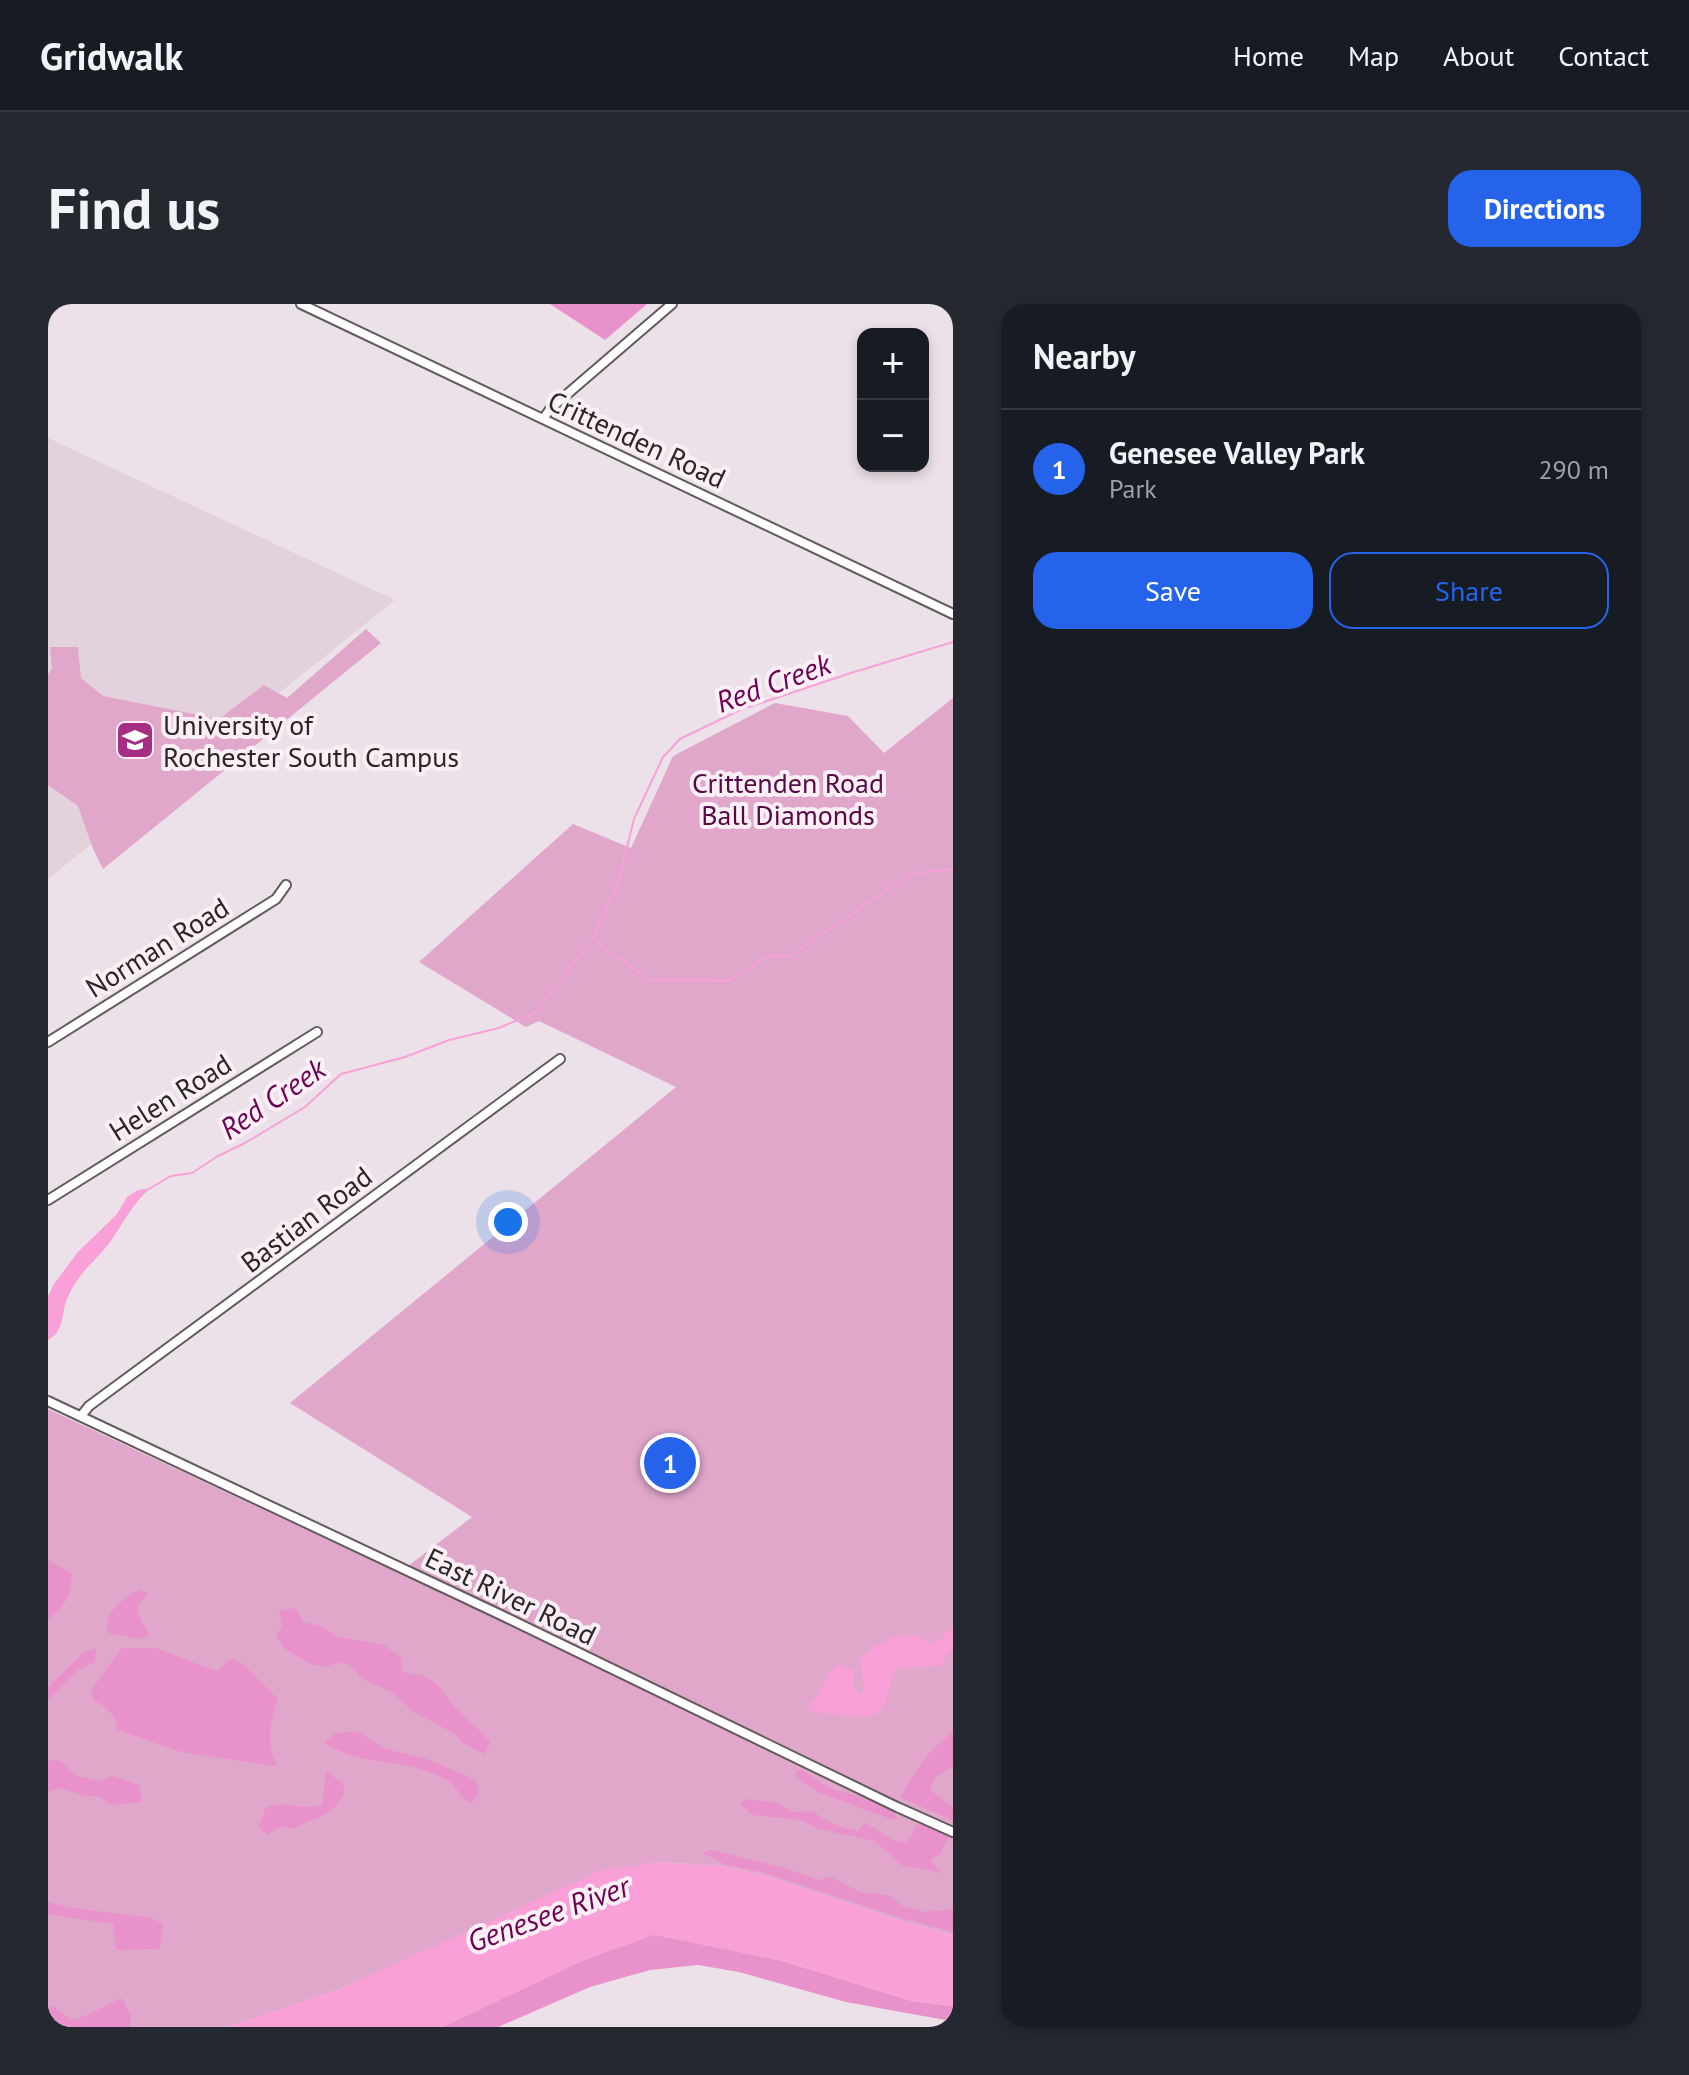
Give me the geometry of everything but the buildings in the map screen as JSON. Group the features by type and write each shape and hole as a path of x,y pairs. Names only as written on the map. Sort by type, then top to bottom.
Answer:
{"street":[{"name":"Crittenden Road","path":"301,304 953,614"},
{"path":"543,419 551,408 672,304"},
{"name":"Norman Road","path":"48,1042 276,899 286,885"},
{"name":"Helen Road","path":"48,1200 317,1032"},
{"name":"Bastian Road","path":"81,1416 89,1406 560,1059"},
{"name":"East River Road","path":"48,1401 953,1832"}],"shaded area":[{"path":"550,304 647,304 605,340"},
{"name":"University of Rochester South Campus","path":"48,438 395,600 48,879"},
{"path":"48,1560 72,1574 66,1600 48,1619"},
{"path":"139,1589 148,1594 139,1604 137,1613 150,1635 139,1639 108,1633 107,1625 112,1612"},
{"path":"296,1608 303,1622 320,1626 338,1637 384,1645 401,1657 402,1671 434,1682 490,1742 485,1754 414,1712 391,1692 363,1679 349,1664 312,1665 285,1649 276,1635 282,1627 279,1611"},
{"path":"96,1648 95,1662 78,1670 48,1701 48,1687 84,1652"},
{"path":"122,1648 156,1648 216,1671 231,1659 242,1663 278,1699 270,1733 271,1750 277,1766 181,1752 118,1730 113,1715 93,1700 91,1690"},
{"path":"953,1732 953,1766 935,1777 930,1790 953,1807 953,1821 900,1797 928,1755"},
{"path":"336,1733 360,1733 383,1748 427,1759 476,1780 479,1794 471,1803 451,1783 434,1774 348,1754 324,1743"},
{"path":"48,1760 60,1761 77,1776 99,1781 113,1776 140,1785 142,1802 112,1805 100,1797 61,1788 48,1792"},
{"path":"801,1769 828,1787 885,1807 897,1818 893,1820 818,1792 795,1776 796,1771"},
{"path":"326,1771 343,1784 345,1792 328,1813 294,1829 281,1826 268,1835 258,1827 266,1807 322,1805"},
{"path":"745,1799 778,1803 791,1812 813,1811 834,1824 858,1831 864,1823 904,1843 912,1836 916,1824 934,1828 949,1837 940,1854 930,1860 942,1873 901,1865 875,1841 818,1829 801,1820 752,1815 740,1803"},
{"path":"711,1850 785,1868 818,1880 831,1877 860,1892 888,1895 903,1906 926,1912 953,1909 953,1932 765,1873 726,1865 703,1853"},
{"path":"48,1902 152,1918 163,1924 160,1949 116,1950 113,1924 48,1914"},
{"path":"654,1934 783,1961 912,2001 953,2006 953,2027 945,2027 945,2020 846,2002 739,1972 698,1965 650,1970 590,1987 498,2027 442,2027 579,1962"},
{"path":"122,1998 131,2015 130,2027 48,2027 48,2006 53,2006 72,2020"}],"green space":[{"path":"366,629 381,643 103,869 78,806 48,785 50,647 78,647 81,678 103,696 219,719 264,685 287,698"},
{"name":"Crittenden Road Ball Diamonds","path":"953,698 953,1935 763,1875 720,1866 657,1862 412,1957 340,1989 228,2027 48,2027 48,1409 399,1573 472,1517 290,1403 676,1087 539,1021 526,1027 419,962 573,824 631,848 673,756 775,703 848,716 884,753"}],"water":[{"path":"151,1188 77,1281 66,1303 58,1331 48,1340 48,1296 54,1284 77,1253 117,1214 127,1197 138,1190"},
{"path":"953,1627 953,1648 939,1666 899,1668 894,1674 885,1704 874,1715 851,1717 806,1710 830,1673 840,1664 853,1671 853,1689 861,1695 864,1688 860,1660 875,1647 894,1637 907,1635 933,1643"},
{"name":"Genesee River","path":"657,1862 720,1866 763,1875 953,1935 953,2006 912,2001 783,1961 654,1935 579,1962 442,2027 228,2027 340,1989 600,1871"}],"waterway":[{"name":"Red Creek","path":"149,1189 171,1176 192,1173 245,1143 305,1107 341,1074 405,1057 449,1040 499,1028 536,1012 592,939 618,883 634,819 663,757 680,739 740,710 953,642"},
{"name":"Red Creek","path":"593,940 651,980 727,981 770,955 790,956 905,878 916,873 953,869"}],"place":[{"name":"University of Rochester South Campus","path":"135,740"},
{"name":"Genesee Valley Park","path":"670,1463"}]}
